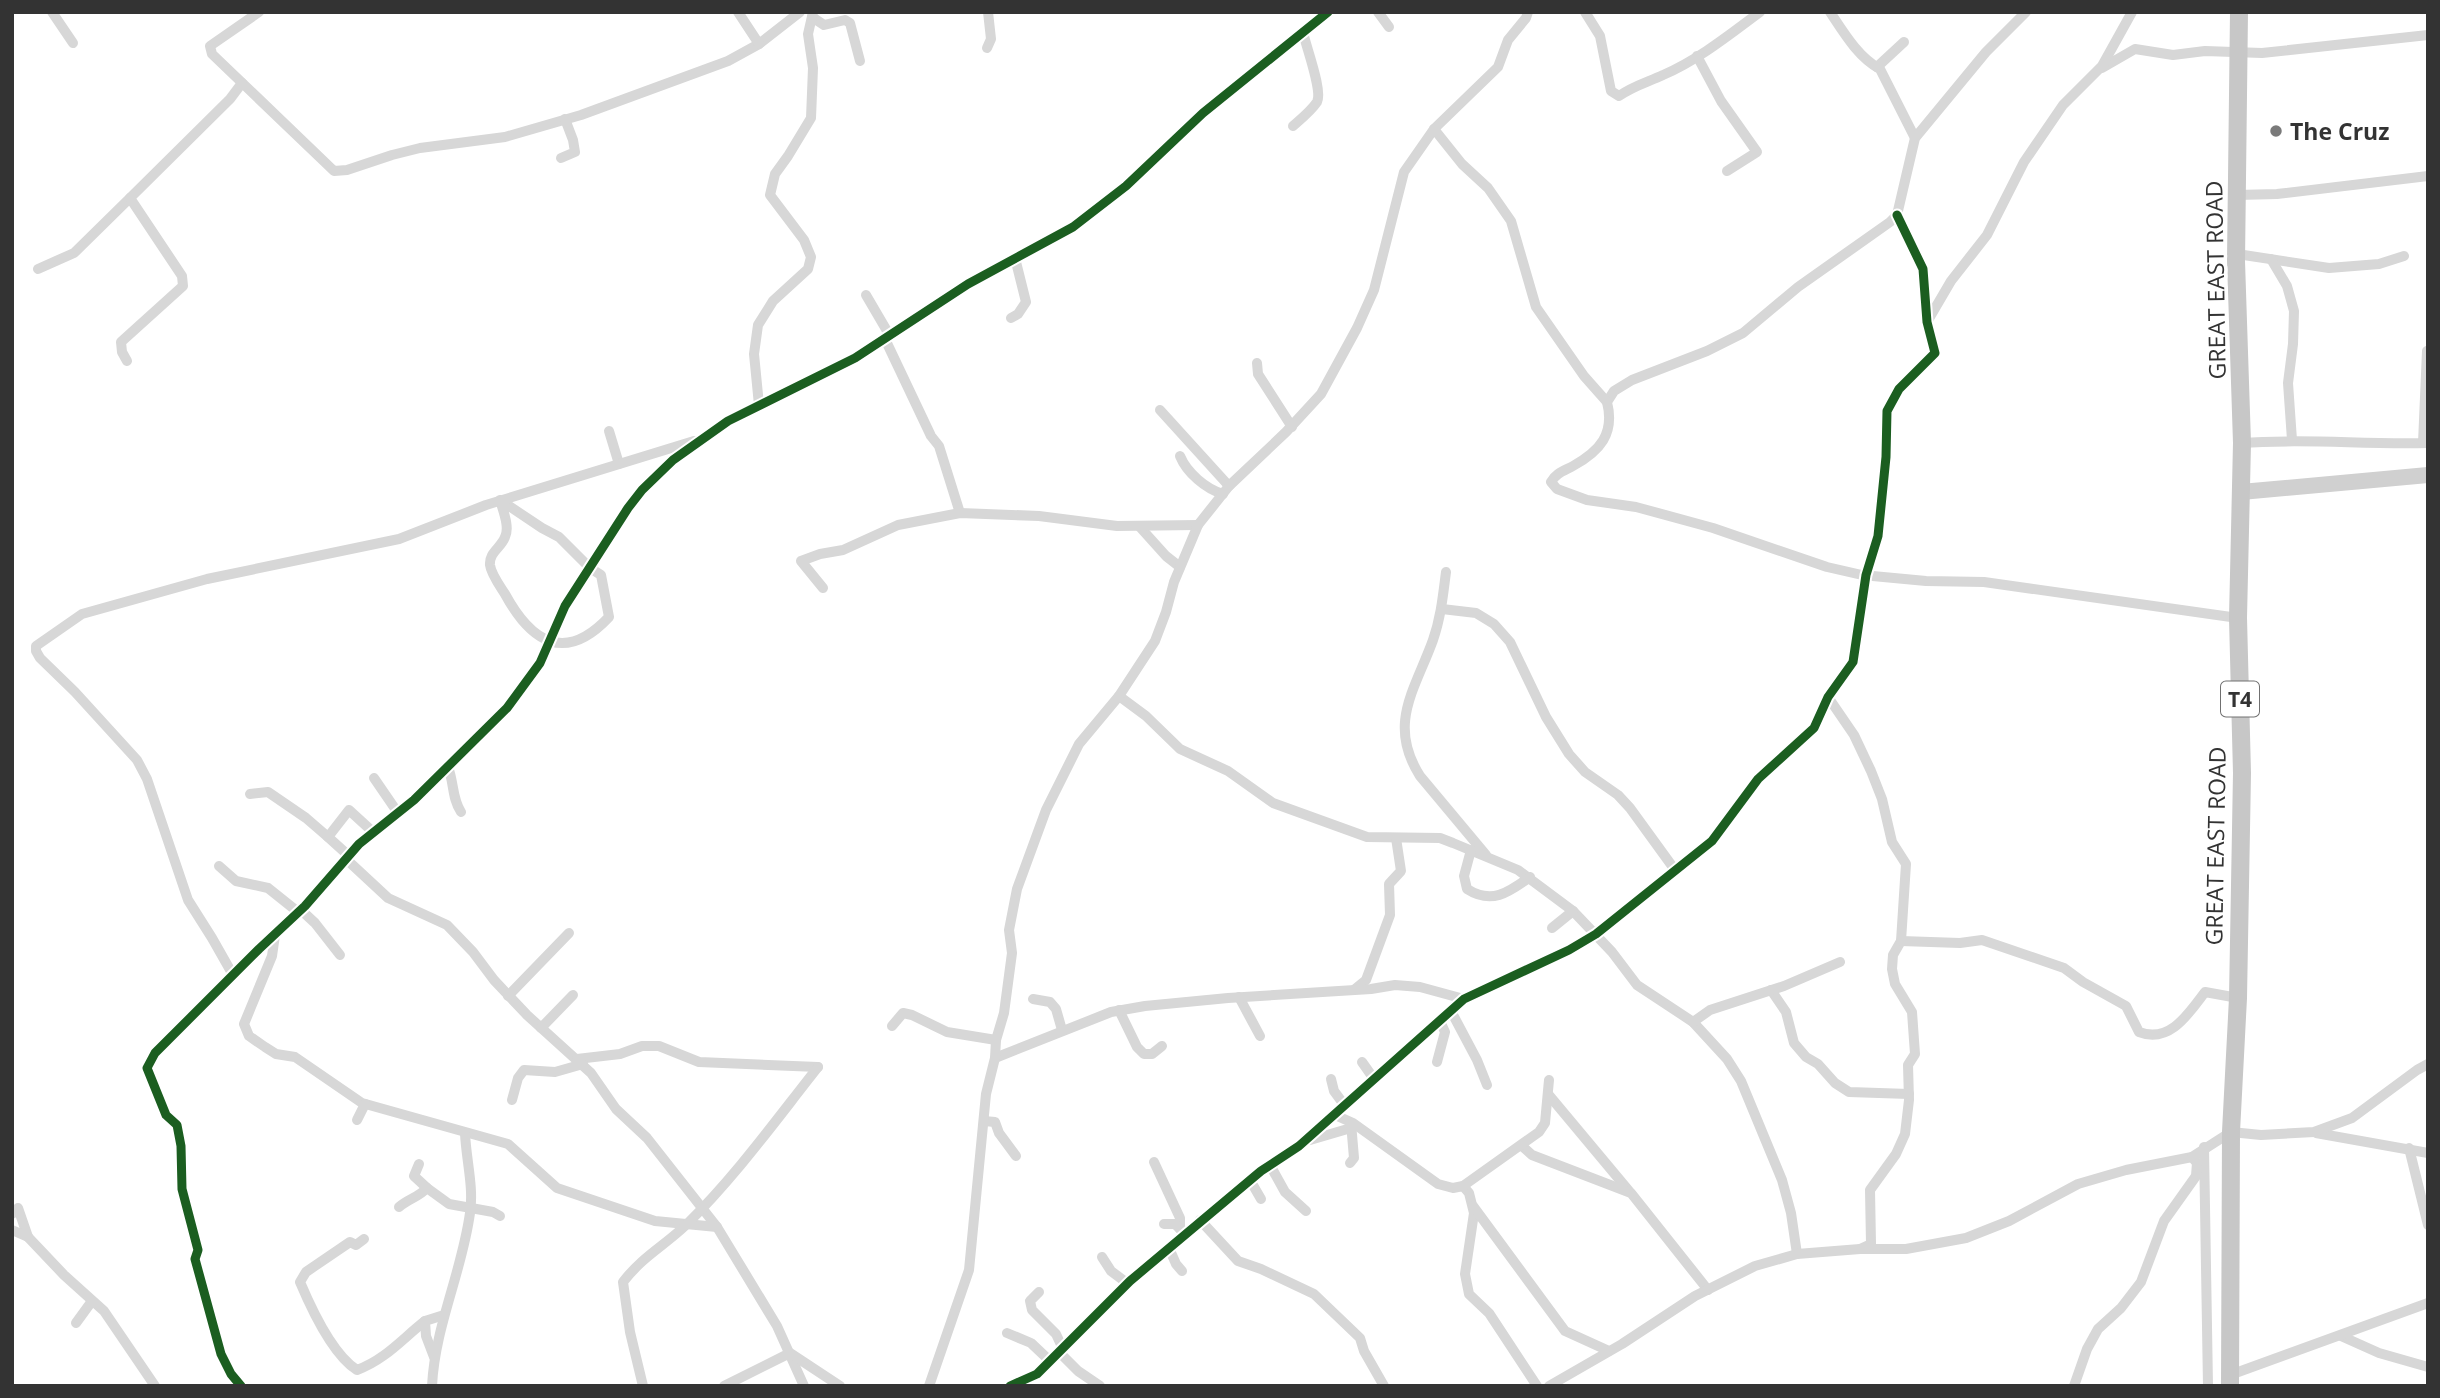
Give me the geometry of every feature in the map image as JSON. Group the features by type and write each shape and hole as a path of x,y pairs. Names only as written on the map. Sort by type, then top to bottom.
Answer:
{"highway":[{"name":"GREAT EAST ROAD","path":"2230,1380 2231,1132 2238,998 2242,773 2238,618 2242,443 2236,254 2239,12"}],"main road":[{"path":"2241,492 2428,475"}],"street":[{"path":"52,12 73,43"},
{"path":"259,12 210,46 212,54 334,172 421,148 505,137 649,91 727,61 759,44 800,12"},
{"path":"987,48 991,39 988,12"},
{"path":"241,1386 230,1374 221,1354 201,1285 195,1259 198,1250 182,1189 181,1146 177,1125 166,1115 147,1068 155,1053 300,911 359,844 398,813 507,708 540,663 565,606 642,489 673,460 728,421 855,358 968,284 1073,227 1100,208 1203,114 1328,12"},
{"path":"1378,12 1389,27"},
{"path":"929,1386 969,1270 986,1094 1004,1013 1012,953 1009,930 1017,889 1029,850 1046,810 1079,744 1119,696 1155,641 1198,524 1226,490 1292,427 1321,394 1357,328 1374,290 1404,172 1434,129 1499,67 1508,40 1527,18 1528,12"},
{"path":"1585,12 1600,36 1609,82 1615,95 1619,96 1628,89 1663,75 1697,56 1760,12"},
{"path":"1830,12 1854,47 1877,67 1891,87 1915,138"},
{"path":"1927,322 1951,281 1987,235 2024,162 2063,105 2097,71 2132,12"},
{"path":"1607,402 1614,391 1632,380 1707,351 1743,333 1798,287 1897,215 1915,138 1986,52 2024,13"},
{"path":"743,14 759,44"},
{"path":"759,405 754,354 758,324 773,301 808,269 811,257 804,240 770,195 775,174 811,118 813,68 808,34 813,15 824,25 845,20 850,23 860,61"},
{"path":"1293,126 1318,100 1319,86 1303,32"},
{"path":"2097,71 2135,49 2173,55 2205,51 2262,53 2428,35"},
{"path":"1877,67 1904,42"},
{"path":"1697,56 1721,101 1756,152 1727,171"},
{"path":"38,269 74,253 230,99 242,83"},
{"path":"561,158 575,152 565,119"},
{"path":"1434,129 1462,164 1488,188 1511,221 1536,307 1584,376 1607,402 1610,413 1608,435 1586,459 1553,478 1551,482 1557,489 1587,500 1636,507 1713,527 1827,566 1866,575 1926,581 1984,582 2238,618"},
{"path":"2237,195 2277,194 2428,176"},
{"path":"127,361 121,342 183,286 182,276 130,198"},
{"path":"1010,1386 1037,1374 1127,1283 1169,1248 1182,1231 1306,1140 1464,999 1569,950 1596,934 1712,841 1759,779 1815,728 1828,697 1853,662 1866,575 1878,536 1888,411 1899,389 1935,353 1927,322 1923,269 1897,215"},
{"path":"2236,254 2329,268 2379,264 2404,256"},
{"path":"1011,318 1018,314 1026,302 1015,258"},
{"path":"2271,259 2287,286 2294,311 2288,383 2292,440"},
{"path":"866,295 939,446 960,513"},
{"path":"2242,443 2292,440 2425,443 2427,351"},
{"path":"1257,363 1258,374 1292,427"},
{"path":"1160,410 1226,490"},
{"path":"609,431 619,464"},
{"path":"233,975 188,900 147,779 137,760 40,658 36,646 82,614 207,579 399,539 500,500 703,438"},
{"path":"1181,456 1183,463 1195,477 1212,491 1226,490"},
{"path":"500,500 559,537 590,568 601,575 609,617 596,632 568,643 548,641 540,639 517,616 490,567 492,554 506,536 507,527 500,500"},
{"path":"823,589 801,561 843,550 898,525 960,513 1039,516 1084,523 1139,526 1198,524"},
{"path":"1139,526 1166,556 1180,567"},
{"path":"1446,572 1442,609 1433,640 1410,694 1403,729 1414,766 1420,776 1486,855"},
{"path":"1442,609 1476,613 1494,624 1510,642 1546,717 1569,754 1586,772 1624,801 1675,870"},
{"path":"1119,696 1146,716 1180,748 1228,771 1273,803 1367,837 1440,838 1486,855 1530,877 1552,898 1573,911 1596,934 1637,985 1693,1022 1727,1059 1741,1081 1782,1180 1791,1213 1797,1254"},
{"path":"1828,697 1854,735 1871,771 1882,799 1892,842 1906,864 1901,942 1893,955 1892,970 1895,984 1912,1012 1915,1054 1909,1065 1905,1134 1896,1154 1870,1190 1871,1244 1860,1249"},
{"path":"448,767 454,781 454,799 461,812"},
{"path":"374,778 398,813"},
{"path":"250,794 268,792 328,836 388,898 447,925 474,952 508,996 580,1062 600,1084 616,1109 647,1138 717,1227 759,1296 790,1353 804,1386"},
{"path":"328,836 349,810 373,832"},
{"path":"1354,989 1366,980 1390,915 1389,884 1401,871 1396,838"},
{"path":"1471,850 1464,876 1467,889 1477,895 1495,897 1530,877"},
{"path":"219,866 236,881 268,888 300,911 315,923 340,955"},
{"path":"1552,928 1573,911"},
{"path":"508,996 569,933"},
{"path":"275,934 272,956 246,1016 246,1030 249,1036 276,1054 295,1057 365,1104 508,1144 564,1191 655,1221 717,1227"},
{"path":"1901,942 1960,943 1982,940 2064,968 2126,1006 2139,1032 2144,1034 2165,1032 2182,1022 2205,992 2238,998"},
{"path":"1693,1022 1710,1010 1771,990 1840,962"},
{"path":"995,1058 1119,1010 1239,997 1395,985 1420,987 1464,999"},
{"path":"1771,990 1786,1012 1794,1043 1805,1057 1818,1065 1835,1083 1849,1093 1909,1094"},
{"path":"541,1028 573,995"},
{"path":"1239,997 1260,1036"},
{"path":"1033,999 1050,1002 1056,1009 1062,1031"},
{"path":"1119,1010 1137,1047 1144,1054 1152,1054 1162,1046"},
{"path":"1451,1011 1487,1085"},
{"path":"892,1026 903,1013 947,1032 996,1040"},
{"path":"1437,1062 1446,1032 1440,1021"},
{"path":"512,1100 518,1077 524,1070 555,1072 580,1062 620,1054 642,1046 659,1046 699,1062 818,1067 722,1187 687,1224 638,1263 622,1282 629,1332 643,1386"},
{"path":"1362,1062 1374,1079"},
{"path":"2314,1132 2352,1118 2428,1064"},
{"path":"1331,1079 1334,1091 1345,1106"},
{"path":"1545,1123 1549,1080"},
{"path":"1548,1094 1708,1290"},
{"path":"357,1120 365,1104"},
{"path":"1335,1115 1438,1184 1453,1188 1463,1186 1522,1146 1539,1132 1545,1123 1563,1112"},
{"path":"984,1121 995,1122 999,1133 1016,1156"},
{"path":"1306,1140 1351,1125"},
{"path":"1350,1163 1354,1158 1351,1125"},
{"path":"1549,1386 1708,1290 1755,1266 1797,1254 1860,1249 1906,1249 1966,1238 2008,1221 2078,1184 2126,1170 2192,1157 2231,1132 2261,1135 2314,1132 2428,1153"},
{"path":"432,1386 444,1315 458,1272 471,1209 465,1133"},
{"path":"1522,1146 1532,1155 1631,1194"},
{"path":"2204,1147 2208,1386"},
{"path":"2409,1148 2428,1226"},
{"path":"2074,1386 2087,1349 2098,1329 2121,1308 2141,1282 2164,1221 2196,1176 2197,1163 2192,1157"},
{"path":"1154,1163 1180,1218 1182,1231"},
{"path":"419,1164 414,1177 449,1204 493,1212 500,1216"},
{"path":"1270,1166 1285,1192 1306,1211"},
{"path":"1250,1180 1261,1199"},
{"path":"1463,1186 1469,1194 1474,1213 1465,1274 1469,1294 1489,1313 1537,1386"},
{"path":"399,1207 408,1199 422,1195 427,1188"},
{"path":"1471,1203 1565,1332 1609,1351"},
{"path":"12,1214 18,1208 28,1237"},
{"path":"1200,1220 1238,1261 1314,1294 1360,1338 1364,1351 1384,1386"},
{"path":"1164,1224 1175,1224 1182,1231"},
{"path":"12,1230 28,1237 110,1318 155,1386"},
{"path":"364,1239 356,1245 350,1241 306,1272 300,1282 311,1307 347,1363 357,1370 376,1363 425,1321 444,1315"},
{"path":"1169,1248 1182,1271"},
{"path":"1102,1257 1111,1271 1127,1283"},
{"path":"1039,1292 1030,1301 1032,1310 1056,1334 1061,1350 1078,1371 1100,1386"},
{"path":"76,1323 92,1301"},
{"path":"2230,1380 2428,1303"},
{"path":"425,1321 426,1336 435,1357"},
{"path":"1007,1333 1031,1343 1050,1361"},
{"path":"2341,1336 2378,1353 2428,1367"},
{"path":"724,1386 790,1353"},
{"path":"790,1353 840,1386"}],"cycle path":[{"path":"241,1386 231,1374 221,1354 195,1259 198,1250 182,1189 181,1146 177,1125 166,1115 147,1068 155,1053 305,906 359,844 414,800 507,708 540,663 565,606 628,508 673,460 728,421 855,358 968,284 1073,227 1126,186 1203,113 1328,12"},
{"path":"1010,1386 1037,1374 1130,1281 1261,1171 1299,1146 1464,999 1569,950 1596,934 1712,841 1758,779 1814,728 1828,697 1853,662 1866,575 1878,536 1886,457 1887,411 1899,389 1935,353 1927,322 1923,269 1897,215"}],"place":[{"name":"The Cruz","path":"2276,131"}]}
